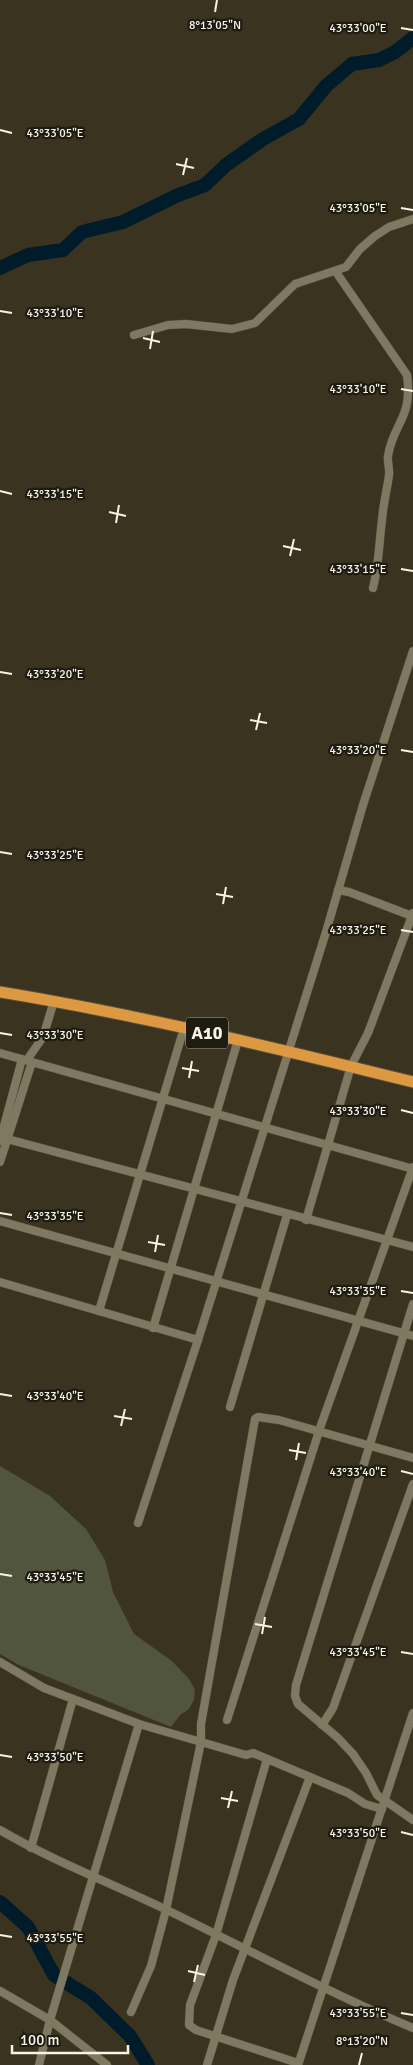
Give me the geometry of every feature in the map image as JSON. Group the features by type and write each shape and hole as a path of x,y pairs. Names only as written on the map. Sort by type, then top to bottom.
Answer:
{"highway":[{"name":"A10","path":"0,992 54,1001 288,1050 413,1082"}],"street":[{"path":"134,335 168,325 186,324 232,329 255,323 295,284 336,272 346,267 360,249 375,236 388,227 413,219"},
{"path":"336,272 407,375 412,393 411,413 388,456 390,472 374,588"},
{"path":"138,1523 217,1280 338,890 362,804 412,654"},
{"path":"306,1220 351,1066 368,1033 412,914 338,890"},
{"path":"0,1162 2,1139 10,1098 27,1060 43,1037 54,1001"},
{"path":"99,1311 184,1028"},
{"path":"153,1328 192,1189 238,1040"},
{"path":"0,1053 413,1168 319,1432 227,1720"},
{"path":"2,1139 20,1101 27,1060"},
{"path":"10,1098 20,1101"},
{"path":"2,1139 413,1247"},
{"path":"230,1407 287,1214"},
{"path":"0,1221 413,1336"},
{"path":"0,1282 198,1340"},
{"path":"384,1805 353,1754 298,1704 295,1696 296,1686 413,1304"},
{"path":"131,2012 151,1966 166,1910 201,1742 201,1724 253,1424 258,1417 413,1458"},
{"path":"322,1725 333,1708 413,1484"},
{"path":"1,1663 44,1688 139,1724 246,1755 252,1753 348,1793 365,1804 384,1805 413,1820"},
{"path":"30,1848 73,1699"},
{"path":"267,1759 216,1935 188,2016 189,2025 298,2064 413,1715"},
{"path":"39,2065 50,2020 139,1724"},
{"path":"207,2065 245,1949 310,1777"},
{"path":"0,1830 30,1848 166,1910 324,1988 413,2028"},
{"path":"0,1991 50,2020 107,2065"}],"green space":[{"path":"0,1466 50,1496 86,1529 105,1560 113,1592 134,1634 172,1661 189,1679 195,1690 194,1700 188,1710 181,1714 171,1727 19,1665 0,1654"}],"waterway":[{"path":"0,268 28,255 63,250 82,232 123,222 176,196 205,185 226,165 263,139 299,119 326,86 352,64 379,60 395,52 413,38"},
{"path":"0,1902 28,1927 54,1975 91,1998 130,2036 148,2065"}]}
